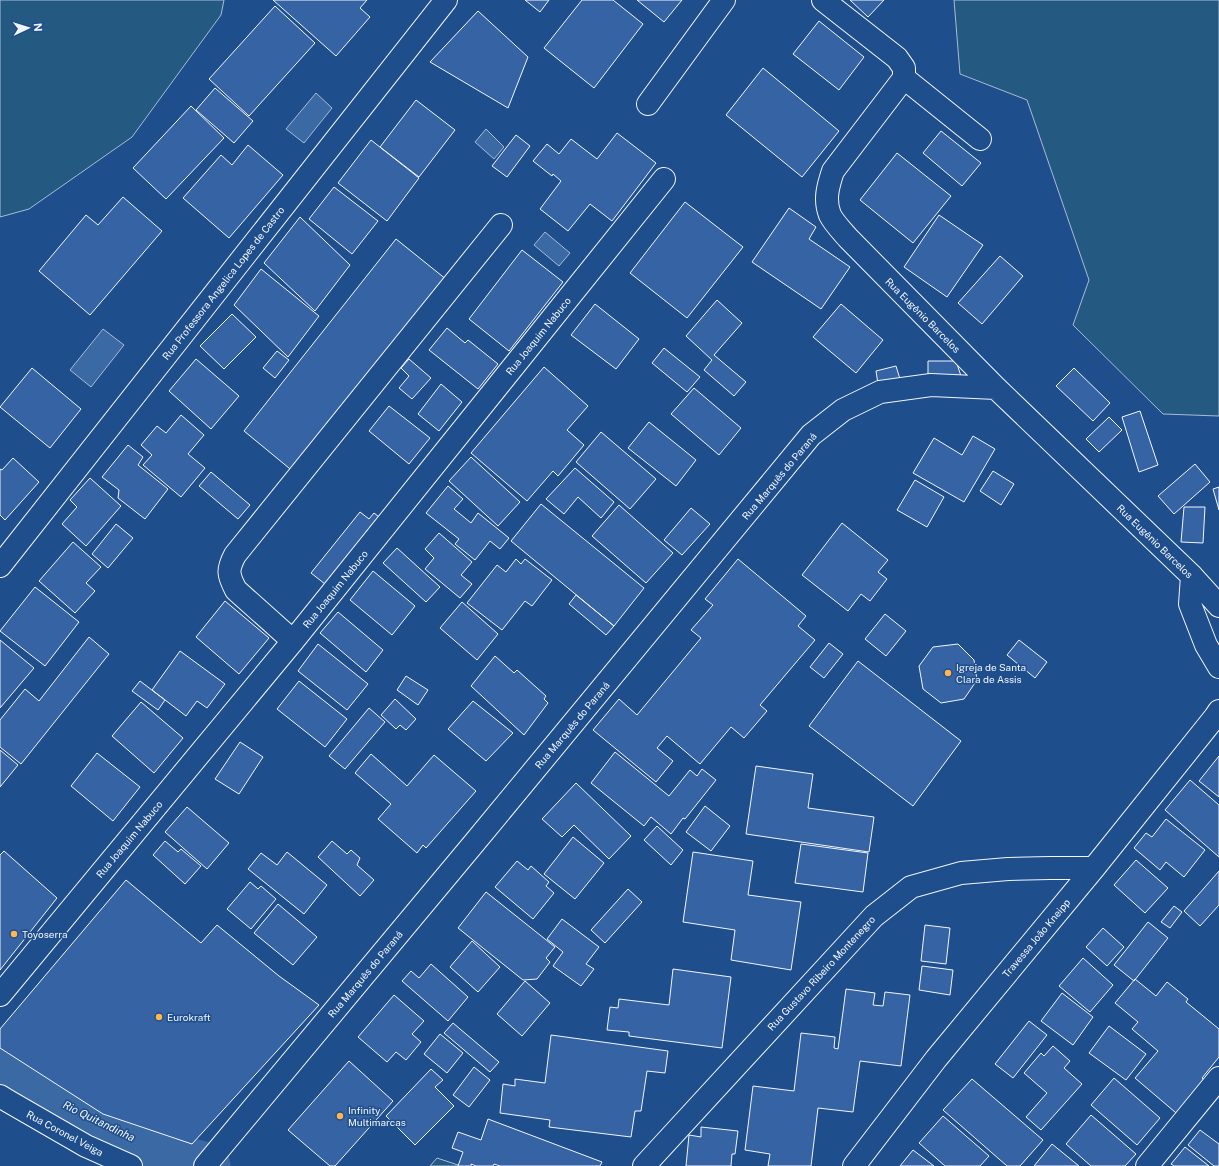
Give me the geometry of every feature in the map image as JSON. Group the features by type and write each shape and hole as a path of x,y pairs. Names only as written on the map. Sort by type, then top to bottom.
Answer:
{"street":[{"name":"Rua Professora Angelica Lopes de Castro","path":"0,566 446,0"},
{"path":"648,104 724,0"},
{"path":"823,0 897,58 904,68 904,78 980,139"},
{"name":"Rua Eugênio Barcelos","path":"904,78 833,171 828,185 826,201 830,216 848,238 996,388 1192,576 1219,606"},
{"name":"Rua Joaquim Nabuco","path":"0,995 293,641 664,179"},
{"path":"293,641 236,590 231,579 229,566 235,555 501,225"},
{"name":"Rua Marquês do Paraná","path":"205,1166 812,435 843,410 880,392 931,385 996,388"},
{"path":"1192,576 1190,604 1206,645 1219,667"},
{"name":"Travessa João Kneipp","path":"854,1166 936,1059 1094,868 1219,711"},
{"name":"Rua Gustavo Ribeiro Montenegro","path":"644,1166 874,916 911,887 961,873 1015,869 1094,868"},
{"path":"1147,1166 1219,1078"},
{"name":"Rua Coronel Veiga","path":"0,1096 86,1146 131,1166"}],"shaded area":[{"path":"0,0 224,0 221,15 132,137 29,209 0,217"},
{"path":"954,0 1219,0 1219,416 1163,414 1073,325 1089,280 1027,100 960,74"},
{"path":"316,93 332,108 304,143 286,129"},
{"path":"486,129 504,147 494,159 475,142"},
{"path":"545,232 570,253 559,266 534,245"},
{"path":"103,329 124,345 91,387 70,370"},
{"path":"437,1158 461,1166 430,1166"}],"building":[{"path":"273,0 367,0 360,8 370,17 336,56"},
{"path":"525,0 549,0 540,12"},
{"path":"582,0 613,0 643,24 594,88 544,48"},
{"path":"637,0 682,0 664,22"},
{"path":"850,0 884,0 868,17"},
{"path":"275,6 315,43 249,116 209,79"},
{"path":"478,11 528,57 508,108 430,62"},
{"path":"819,21 864,57 839,90 793,54"},
{"path":"763,68 839,131 802,177 726,115"},
{"path":"215,88 253,121 234,143 196,110"},
{"path":"416,100 455,130 419,177 380,147"},
{"path":"191,106 224,138 166,199 133,168"},
{"path":"941,131 981,163 962,186 923,153"},
{"path":"617,133 656,163 612,221 590,204 568,231 540,209 561,181 533,161 547,144 559,154 571,139 597,159"},
{"path":"516,135 530,146 507,177 492,166"},
{"path":"371,140 419,178 387,221 338,183"},
{"path":"248,145 283,175 229,238 183,198 221,155 232,165"},
{"path":"897,153 951,196 913,243 860,200"},
{"path":"334,187 378,221 352,254 309,219"},
{"path":"123,197 162,231 90,315 39,271 86,215 98,225"},
{"path":"685,202 743,247 687,318 630,273"},
{"path":"789,208 816,227 809,239 850,267 821,309 752,262"},
{"path":"939,215 983,245 947,297 904,267"},
{"path":"300,217 350,265 315,311 264,263"},
{"path":"396,239 447,280 295,473 244,431"},
{"path":"522,250 563,282 509,351 469,319"},
{"path":"1000,256 1023,276 982,324 958,303"},
{"path":"261,269 319,316 288,357 234,305"},
{"path":"717,300 742,323 714,355 746,382 734,396 704,370 712,360 686,336"},
{"path":"595,304 639,339 616,369 571,335"},
{"path":"841,304 883,340 856,373 813,337"},
{"path":"232,314 256,337 224,369 200,346"},
{"path":"447,328 465,343 468,340 498,364 478,389 429,350"},
{"path":"664,348 700,377 687,392 652,363"},
{"path":"277,351 289,360 275,378 263,368"},
{"path":"196,359 239,396 211,429 169,391"},
{"path":"409,359 431,378 412,399 399,388 409,376 401,368"},
{"path":"928,361 956,361 962,379 928,378"},
{"path":"896,366 900,379 878,384 876,371"},
{"path":"544,367 588,406 567,430 584,445 558,476 553,471 527,501 471,453"},
{"path":"32,368 81,409 50,448 0,407"},
{"path":"1074,368 1110,403 1093,421 1056,386"},
{"path":"441,384 462,402 439,431 418,414"},
{"path":"694,388 741,428 719,455 671,414"},
{"path":"389,406 430,438 409,464 369,431"},
{"path":"1140,411 1158,465 1139,472 1122,417"},
{"path":"181,415 204,435 188,454 205,468 181,497 143,465 152,455 141,445 157,426 166,433"},
{"path":"1109,417 1122,430 1099,452 1086,439"},
{"path":"649,422 696,460 676,486 628,448"},
{"path":"601,432 656,479 630,509 576,462"},
{"path":"973,436 995,449 964,502 913,473 934,438 962,455"},
{"path":"128,445 143,457 138,465 168,489 145,519 118,498 119,490 102,477"},
{"path":"471,457 520,502 498,526 449,481"},
{"path":"13,458 39,482 5,520 0,515 0,469 2,470"},
{"path":"1195,464 1210,482 1174,514 1158,496"},
{"path":"575,468 614,502 601,518 578,497 564,514 546,499"},
{"path":"993,471 1014,484 1001,505 980,491"},
{"path":"211,472 250,505 238,519 199,486"},
{"path":"90,478 121,506 86,546 62,524 77,507 70,500"},
{"path":"915,480 944,497 927,527 897,510"},
{"path":"448,486 463,499 454,509 471,523 478,513 509,538 500,549 490,541 475,560 455,544 459,539 426,513"},
{"path":"1219,487 1219,510 1213,489"},
{"path":"541,504 644,588 614,626 511,541"},
{"path":"619,505 673,553 646,583 592,536"},
{"path":"1184,507 1205,507 1203,543 1181,542"},
{"path":"691,508 710,524 682,555 664,540"},
{"path":"360,512 369,519 374,513 379,517 325,584 311,573"},
{"path":"842,523 888,560 878,572 887,579 870,601 861,594 848,611 802,575"},
{"path":"116,524 133,538 108,568 92,554"},
{"path":"439,533 472,562 461,575 472,584 460,598 425,569 434,558 425,549"},
{"path":"73,542 101,567 86,583 95,591 75,613 39,581"},
{"path":"397,548 440,587 426,602 383,563"},
{"path":"516,559 521,564 525,559 552,580 532,606 525,601 502,630 467,603 497,565 506,572"},
{"path":"738,559 806,616 798,626 815,640 760,705 767,711 744,738 731,727 700,764 667,736 657,748 673,761 656,782 593,730 619,699 637,715 701,638 691,630 713,605 705,599"},
{"path":"373,571 415,606 392,635 350,600"},
{"path":"35,587 79,622 45,666 0,631"},
{"path":"576,595 614,626 606,635 569,604"},
{"path":"225,601 269,638 239,674 196,637"},
{"path":"462,602 498,634 477,660 440,628"},
{"path":"338,612 383,650 366,672 320,633"},
{"path":"885,614 906,631 886,656 865,639"},
{"path":"89,637 109,654 21,764 0,747 0,720 25,689 39,701"},
{"path":"0,640 34,668 0,708"},
{"path":"1019,640 1047,662 1035,678 1007,655"},
{"path":"829,643 843,654 824,678 810,667"},
{"path":"318,644 368,684 347,710 298,671"},
{"name":"Igreja de Santa Clara de Assis","path":"958,644 974,660 977,680 964,699 941,703 923,689 919,666 933,647"},
{"path":"180,651 225,684 207,708 197,701 186,716 152,690"},
{"path":"495,656 514,673 517,670 546,696 544,699 548,703 524,735 471,686"},
{"path":"858,661 961,741 913,806 809,726"},
{"path":"406,676 428,690 418,705 397,690"},
{"path":"140,681 165,700 158,710 132,691"},
{"path":"299,681 347,719 325,747 277,709"},
{"path":"395,699 416,719 406,730 400,725 396,729 381,715"},
{"path":"473,701 513,733 486,761 448,729"},
{"path":"141,702 183,738 154,773 112,736"},
{"path":"369,708 385,722 345,769 329,756"},
{"path":"240,742 263,757 239,794 215,779"},
{"path":"0,750 18,765 0,787"},
{"path":"615,752 669,796 690,770 697,776 702,769 716,780 671,834 651,817 644,826 591,783"},
{"path":"97,753 140,787 113,821 71,786"},
{"path":"371,754 407,786 434,755 476,791 426,848 423,845 417,853 378,819 391,804 355,773"},
{"path":"1219,756 1219,797 1199,781"},
{"path":"756,766 813,774 808,808 874,817 869,852 746,834"},
{"path":"1190,780 1219,805 1219,857 1165,810"},
{"path":"576,783 631,836 609,859 574,825 562,837 542,819"},
{"path":"705,806 730,826 711,851 686,832"},
{"path":"187,807 229,843 207,869 165,832"},
{"path":"1166,819 1205,850 1184,877 1166,862 1160,870 1134,848 1146,833 1152,837"},
{"path":"657,826 683,850 671,865 644,840"},
{"path":"573,837 604,863 575,899 544,874"},
{"path":"165,841 178,852 181,849 201,866 185,884 153,855"},
{"path":"332,841 347,854 351,850 360,858 357,865 374,880 360,896 318,857"},
{"path":"801,844 868,853 863,892 795,883"},
{"name":"Toyoserra","path":"4,851 57,898 0,970 0,855"},
{"path":"287,852 327,885 304,914 248,869 261,853 277,865"},
{"path":"693,852 753,861 748,895 801,902 791,970 731,960 735,930 683,922"},
{"path":"1136,860 1168,888 1145,913 1114,885"},
{"path":"517,861 528,870 531,866 549,882 546,886 554,893 533,919 495,887"},
{"path":"1219,871 1219,905 1200,926 1184,911"},
{"name":"Eurokraft","path":"126,880 201,943 217,925 279,976 319,1005 192,1144 103,1114 0,1048 0,1029"},
{"path":"250,882 258,889 261,886 276,899 251,929 227,909"},
{"path":"628,889 642,902 605,943 591,930"},
{"path":"486,892 555,947 546,958 550,962 537,979 523,980 458,928"},
{"path":"278,904 317,937 293,965 254,933"},
{"path":"1174,906 1182,912 1170,928 1161,922"},
{"path":"562,919 599,947 586,964 594,969 581,986 553,966 563,952 547,939"},
{"path":"1148,922 1168,938 1134,981 1114,965"},
{"path":"925,925 950,928 946,964 921,961"},
{"path":"1103,928 1124,947 1107,966 1086,947"},
{"path":"472,941 500,967 478,992 450,967"},
{"path":"1083,958 1113,985 1090,1012 1059,986"},
{"path":"431,964 468,997 448,1021 402,981 411,971 419,978"},
{"path":"922,966 953,970 950,995 919,990"},
{"path":"673,969 731,977 722,1048 629,1036 629,1032 607,1030 610,1007 618,1008 619,999 669,1005"},
{"path":"1135,979 1156,996 1167,982 1188,999 1186,1002 1219,1029 1219,1057 1202,1078 1210,1085 1182,1118 1135,1078 1158,1051 1132,1029 1138,1022 1115,1003"},
{"path":"525,981 550,1003 522,1036 497,1014"},
{"path":"846,989 875,993 873,1005 883,1006 885,992 910,995 901,1066 860,1061 853,1112 818,1108 811,1166 768,1166 770,1154 745,1150 753,1086 794,1091 801,1033 835,1037 834,1048 838,1049"},
{"path":"1062,993 1093,1017 1073,1045 1041,1021"},
{"path":"394,995 424,1021 412,1034 421,1042 406,1060 396,1052 387,1062 358,1037"},
{"path":"1029,1021 1047,1035 1013,1078 995,1064"},
{"path":"453,1023 499,1062 490,1072 444,1033"},
{"path":"1109,1026 1146,1054 1126,1080 1089,1053"},
{"path":"440,1034 463,1053 447,1073 424,1054"},
{"path":"551,1035 668,1051 665,1073 647,1071 641,1111 635,1111 631,1137 549,1127 550,1120 500,1113 503,1084 515,1086 515,1079 545,1083"},
{"path":"1053,1046 1070,1061 1064,1068 1082,1084 1041,1130 1026,1117 1047,1093 1024,1073 1041,1053 1044,1056"},
{"name":"Infinity Multimarcas","path":"349,1061 393,1101 335,1166 330,1166 288,1130"},
{"path":"474,1067 490,1080 469,1107 453,1095"},
{"path":"431,1069 443,1080 435,1087 454,1106 415,1145 386,1116"},
{"path":"1114,1078 1160,1118 1137,1145 1091,1105"},
{"path":"972,1079 1043,1140 1020,1166 1007,1166 943,1110"},
{"path":"1091,1115 1136,1154 1125,1166 1091,1166 1066,1144"},
{"path":"943,1116 989,1156 980,1166 945,1166 919,1143"},
{"path":"488,1119 602,1162 600,1166 500,1166 494,1164 493,1166 476,1166 471,1164 471,1166 458,1166 463,1152 452,1148 458,1132 481,1140"},
{"path":"701,1127 738,1131 735,1154 732,1154 731,1166 686,1166 689,1135 701,1137"},
{"path":"1200,1130 1219,1144 1219,1166 1214,1166 1188,1145"},
{"path":"1052,1144 1079,1166 1034,1166"},
{"path":"1185,1147 1209,1166 1174,1166 1171,1164"},
{"path":"913,1150 934,1166 900,1166"}],"waterway":[{"name":"Rio Quitandinha","path":"0,1061 69,1109 180,1159 207,1166"}],"place":[{"name":"Igreja de Santa Clara de Assis","path":"948,673"},
{"name":"Toyoserra","path":"14,934"},
{"name":"Eurokraft","path":"159,1017"},
{"name":"Infinity Multimarcas","path":"340,1116"}]}
